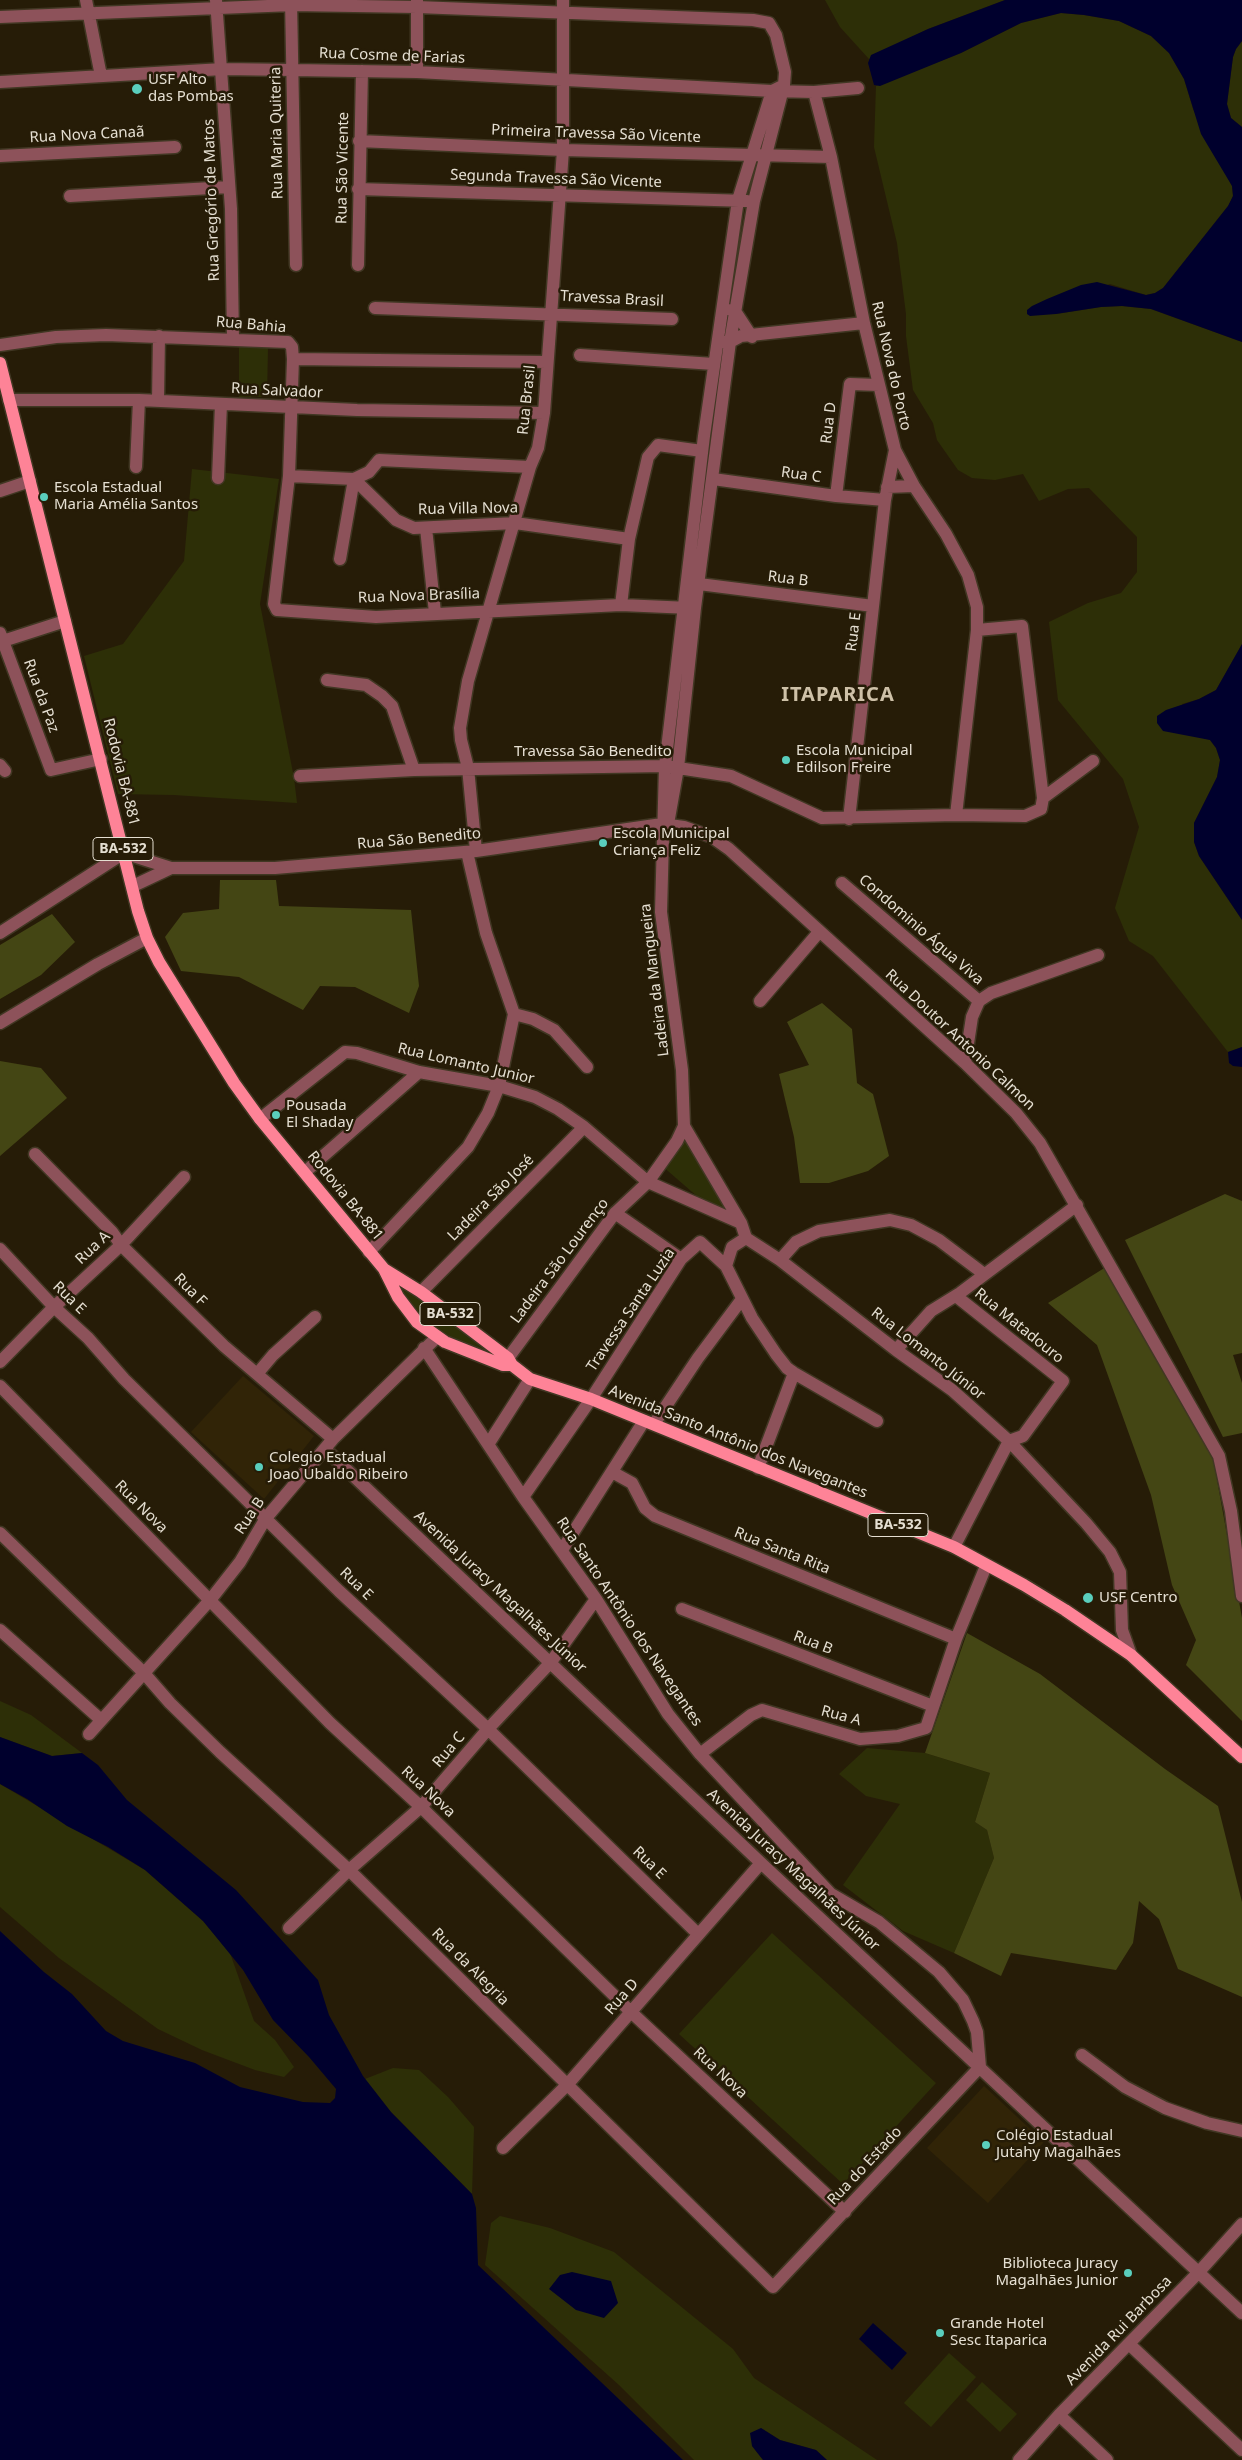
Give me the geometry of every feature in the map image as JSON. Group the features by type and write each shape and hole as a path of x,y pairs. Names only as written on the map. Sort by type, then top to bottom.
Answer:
{"main road":[{"name":"Rodovia BA-881","path":"0,363 147,938 190,1016 260,1119 384,1269"},
{"name":"Avenida Santo Antônio dos Navegantes","path":"384,1269 421,1292 530,1379 591,1399 954,1547 1024,1585 1065,1610 1131,1655 1242,1757"},
{"name":"BA-532","path":"384,1269 394,1290 406,1308 417,1322 436,1338"},
{"name":"Avenida Santo Antônio dos Navegantes","path":"436,1338 508,1363"}],"street":[{"path":"86,0 100,76"},
{"name":"Rua Brasil","path":"514,1014 486,934 471,851 468,768 461,740 462,715 468,681 530,467 538,448 544,413 563,150 563,0"},
{"path":"0,17 88,15 216,4 292,3 417,4 563,15 753,20 769,23 776,35 785,72 751,156 738,200 729,310 752,337"},
{"name":"Rua Maria Quiteria","path":"292,3 296,265"},
{"name":"Rua Gregório de Matos","path":"216,4 223,69 230,187 233,339"},
{"path":"416,72 417,4"},
{"name":"Rua Cosme de Farias","path":"0,82 223,69 416,72 814,92 858,88"},
{"name":"Rua São Vicente","path":"358,264 359,140 362,71"},
{"path":"665,826 665,766 689,608 699,584 718,437 724,342 729,310 779,89"},
{"name":"Rua Nova do Porto","path":"814,92 831,157 864,323 894,450 914,486 946,534 968,575 977,607 977,630 956,815"},
{"name":"Primeira Travessa São Vicente","path":"359,140 563,150 831,157"},
{"name":"Rua Nova Canaã","path":"0,156 175,147"},
{"path":"70,196 230,187"},
{"name":"Segunda Travessa São Vicente","path":"358,189 560,197 754,201"},
{"path":"375,308 551,313"},
{"name":"Travessa Brasil","path":"551,313 672,319"},
{"path":"665,826 678,768 693,524 714,364 724,342 741,336 752,337 864,323"},
{"name":"Rua Bahia","path":"0,346 89,334 233,339 288,342 292,347 293,359"},
{"path":"158,401 159,336"},
{"path":"580,355 714,364"},
{"path":"293,359 547,362"},
{"name":"Rua Nova Brasília","path":"293,359 289,476 274,604 277,610 376,617 621,605 689,608"},
{"name":"Rua D","path":"836,496 850,384 879,385"},
{"name":"Rua Salvador","path":"9,400 139,400 292,408 544,413"},
{"path":"136,468 139,400"},
{"path":"218,478 221,404"},
{"path":"704,436 718,437"},
{"path":"621,605 629,539 648,457 658,444 702,451"},
{"name":"Rua E","path":"848,819 885,500 894,450"},
{"path":"289,476 354,479 369,472 380,460 530,467"},
{"path":"340,560 354,479"},
{"name":"Rua Villa Nova","path":"354,479 396,520 414,528 515,523 629,539"},
{"name":"Rua C","path":"713,479 836,496 885,500"},
{"path":"0,491 30,481"},
{"path":"887,487 914,486"},
{"path":"693,524 706,525"},
{"path":"426,528 435,613"},
{"name":"Rua B","path":"699,584 873,606"},
{"path":"2,637 65,620"},
{"path":"977,630 1022,626 1042,798"},
{"name":"Rua da Paz","path":"2,637 51,770 101,759"},
{"path":"327,680 366,685 392,706 414,770"},
{"name":"Travessa São Benedito","path":"300,776 468,768 665,766 731,776 822,818 848,819 956,815 1025,816 1041,809 1042,798 1093,761"},
{"name":"Rua São Benedito","path":"124,852 171,868 275,868 471,851 665,826"},
{"name":"Rua Doutor Antonio Calmon","path":"665,826 698,831 721,843 965,1063 1029,1128 1077,1205 1219,1456 1235,1539 1242,1596"},
{"name":"Ladeira da Mangueira","path":"665,826 662,912 682,1070 684,1126"},
{"path":"0,932 124,852"},
{"name":"Rua São Benedito","path":"133,886 171,868"},
{"name":"Condominio Água Viva","path":"842,883 979,1001"},
{"path":"760,1001 819,932"},
{"path":"0,1023 98,964 147,938"},
{"path":"965,1063 972,1017 979,1001 991,994 1098,955"},
{"path":"369,1252 468,1147 488,1113 499,1086 514,1014 533,1019 554,1030 587,1067"},
{"name":"Rua Lomanto Junior","path":"260,1119 345,1052 357,1053 419,1072 499,1086 535,1096 584,1127 648,1182 741,1223"},
{"path":"305,1172 419,1072"},
{"path":"684,1126 741,1223 746,1238 732,1247 726,1266 742,1299 770,1346 794,1373 877,1420"},
{"name":"Ladeira São Lourenço","path":"508,1363 615,1213 648,1182 684,1126"},
{"name":"Ladeira São José","path":"421,1292 584,1127"},
{"name":"Rua F","path":"35,1154 112,1232 121,1245 224,1346 257,1374 329,1444"},
{"name":"Rua A","path":"0,1362 54,1307 121,1245 184,1178"},
{"path":"896,1350 927,1314 956,1296 1077,1205"},
{"path":"615,1213 681,1260"},
{"path":"780,1260 796,1242 819,1231 890,1220 911,1225 939,1240 984,1274"},
{"name":"Rua Lomanto Júnior","path":"746,1238 780,1260 896,1350 952,1390 1008,1441 1110,1552 1120,1572 1122,1630 1131,1655"},
{"name":"Travessa Santa Luzia","path":"523,1497 591,1399 681,1260 700,1242 726,1266"},
{"name":"Rua E","path":"0,1249 54,1307 88,1338 124,1379 339,1591 488,1729 698,1934"},
{"name":"Rua Matadouro","path":"956,1296 1063,1382 1023,1436 1008,1441"},
{"path":"562,1550 612,1472 742,1299"},
{"path":"257,1374 273,1355 315,1316"},
{"name":"Rua B","path":"89,1734 100,1719 211,1599 240,1562 266,1518 329,1444 436,1338"},
{"name":"Rua Santo Antônio dos Navegantes","path":"424,1348 489,1443 523,1497 596,1599 668,1714 700,1754 815,1879 831,1894 879,1922 939,1972 950,1984 962,2000 977,2032 980,2067"},
{"path":"758,1468 794,1373"},
{"path":"489,1443 530,1379"},
{"name":"Rua Nova","path":"0,1386 211,1599 330,1723 421,1807 631,2012 845,2212"},
{"path":"954,1547 1008,1441"},
{"name":"Avenida Juracy Magalhães Júnior","path":"329,1444 551,1662 761,1863 1242,2313"},
{"name":"Rua Santa Rita","path":"612,1472 632,1483 645,1508 655,1516 956,1639"},
{"path":"0,1534 143,1672"},
{"name":"Rua Doutor Antonio Calmon","path":"1235,1539 1242,1556"},
{"name":"Rua A","path":"700,1754 756,1711 769,1711 851,1737 898,1736 926,1728 956,1639 986,1566"},
{"name":"Rua C","path":"289,1928 348,1870 421,1807 488,1729 551,1662 596,1599"},
{"name":"Rua B","path":"682,1610 933,1706"},
{"path":"0,1630 100,1719"},
{"name":"Rua da Alegria","path":"143,1672 170,1703 220,1752 348,1870 773,2287"},
{"name":"Rua D","path":"503,2148 567,2085 761,1863"},
{"path":"1082,2055 1142,2097 1207,2123 1242,2131"},
{"name":"Rua do Estado","path":"773,2287 980,2067"},
{"name":"Avenida Rui Barbosa","path":"1019,2460 1059,2415 1198,2273 1242,2224"},
{"path":"1129,2344 1242,2450"},
{"path":"1059,2415 1107,2460"}],"shaded area":[{"path":"220,880 276,880 279,906 411,910 419,986 409,1013 355,987 320,986 303,1010 239,977 181,971 165,937 183,913 219,909"},
{"path":"52,914 75,942 41,975 0,999 0,945"},
{"path":"822,1003 852,1029 857,1083 873,1094 889,1156 868,1171 829,1183 800,1183 794,1137 779,1074 809,1065 787,1022"},
{"path":"0,1061 41,1068 67,1098 0,1156"},
{"path":"1225,1194 1242,1201 1242,1353 1233,1355 1242,1383 1242,1433 1223,1437 1125,1240"},
{"path":"1106,1267 1212,1452 1242,1618 1242,1721 1186,1665 1196,1640 1172,1585 1151,1495 1097,1345 1048,1303"},
{"name":"Colegio Estadual Joao Ubaldo Ribeiro","path":"243,1376 314,1436 264,1499 191,1432"},
{"path":"967,1633 1040,1674 1165,1769 1218,1806 1242,1902 1242,1997 1178,1969 1159,1919 1139,1901 1133,1943 1116,1970 1011,1953 1001,1976 954,1953 994,1858 987,1830 975,1822 990,1773 925,1753"},
{"name":"Colégio Estadual Jutahy Magalhães","path":"984,2086 1044,2142 988,2203 927,2148"}],"green space":[{"path":"825,0 1005,0 928,29 869,59 840,27"},
{"path":"1061,13 1119,21 1151,36 1169,53 1184,79 1193,109 1232,186 1233,196 1228,206 1163,288 1155,293 1146,295 1110,284 1027,314 1056,314 1101,307 1122,306 1151,309 1242,342 1242,644 1216,690 1199,699 1182,704 1197,736 1210,740 1216,748 1220,760 1217,777 1194,823 1194,842 1199,856 1242,920 1242,1047 1228,1052 1153,956 1129,941 1115,908 1139,827 1123,779 1058,700 1049,622 1088,603 1121,593 1137,572 1137,537 1089,488 1068,489 1039,501 1023,474 995,480 972,478 958,470 937,440 933,423 913,390 897,243 874,147 876,86 961,53 1021,23"},
{"path":"1242,41 1242,127 1231,118 1227,104 1233,57"},
{"path":"239,346 268,347 267,397 239,397"},
{"path":"192,469 279,479 260,604 294,778 297,803 174,795 118,794 84,656 123,644 184,561"},
{"path":"685,1136 732,1215 706,1204 661,1165"},
{"path":"389,1273 494,1355 432,1342"},
{"path":"0,1701 31,1715 82,1753 52,1756 0,1737"},
{"path":"867,1748 925,1753 990,1773 975,1822 987,1830 994,1858 954,1953 903,1931 843,1885 900,1804 866,1796 839,1774"},
{"path":"0,1784 145,1870 203,1921 230,1953 254,2021 275,2040 294,2067 284,2077 255,2070 202,2050 158,2029 59,1958 0,1907"},
{"path":"772,1933 936,2083 843,2184 679,2034"},
{"path":"393,2068 419,2070 448,2097 474,2127 472,2194 391,2112 365,2079"},
{"path":"500,2216 550,2228 614,2252 733,2349 754,2378 877,2460 827,2460 816,2450 780,2440 761,2428 752,2446 763,2460 694,2460 619,2385 485,2265 491,2223"},
{"path":"949,2353 976,2377 931,2427 904,2403"},
{"path":"982,2382 1017,2414 1000,2432 966,2400"}],"water":[{"path":"1005,0 1242,0 1242,41 1233,57 1227,104 1231,118 1242,127 1242,342 1151,309 1122,306 1101,307 1056,314 1030,316 1027,314 1027,310 1032,306 1047,299 1081,285 1097,282 1146,295 1155,293 1163,288 1228,206 1233,196 1232,186 1201,134 1184,79 1169,53 1151,36 1119,21 1061,13 1021,23 961,53 880,86 874,85 868,63 871,55 928,29"},
{"path":"1242,644 1242,920 1199,856 1194,842 1194,823 1217,777 1220,760 1216,748 1210,740 1163,731 1157,723 1157,716 1166,710 1199,699 1216,690"},
{"path":"1242,1047 1242,1067 1233,1066 1229,1063 1228,1052"},
{"path":"0,1737 52,1756 82,1753 98,1765 127,1800 236,1890 318,1980 329,2015 363,2076 391,2112 472,2194 476,2208 478,2265 683,2460 0,2460 0,1931 44,1972 72,1994 106,2031 123,2041 195,2063 240,2087 303,2102 330,2103 335,2098 336,2089 309,2057 273,2020 243,1970 203,1921 145,1870 108,1847 67,1826 27,1799 0,1784"},
{"path":"572,2272 611,2281 618,2303 604,2318 576,2310 549,2289 560,2275"},
{"path":"873,2323 907,2353 892,2370 859,2339"},
{"path":"761,2428 780,2440 816,2450 827,2460 763,2460 752,2446 750,2433"}],"place":[{"name":"USF Alto das Pombas","path":"137,89"},
{"name":"Escola Estadual Maria Amélia Santos","path":"44,497"},
{"name":"Escola Municipal Edilson Freire","path":"786,760"},
{"name":"Escola Municipal Criança Feliz","path":"603,843"},
{"name":"Pousada El Shaday","path":"276,1115"},
{"name":"Colegio Estadual Joao Ubaldo Ribeiro","path":"259,1467"},
{"name":"USF Centro","path":"1088,1598"},
{"name":"Colégio Estadual Jutahy Magalhães","path":"986,2145"},
{"name":"Biblioteca Juracy Magalhães Junior","path":"1128,2273"},
{"name":"Grande Hotel Sesc Itaparica","path":"940,2333"}],"district":[{"name":"ITAPARICA","path":"838,695"}]}
